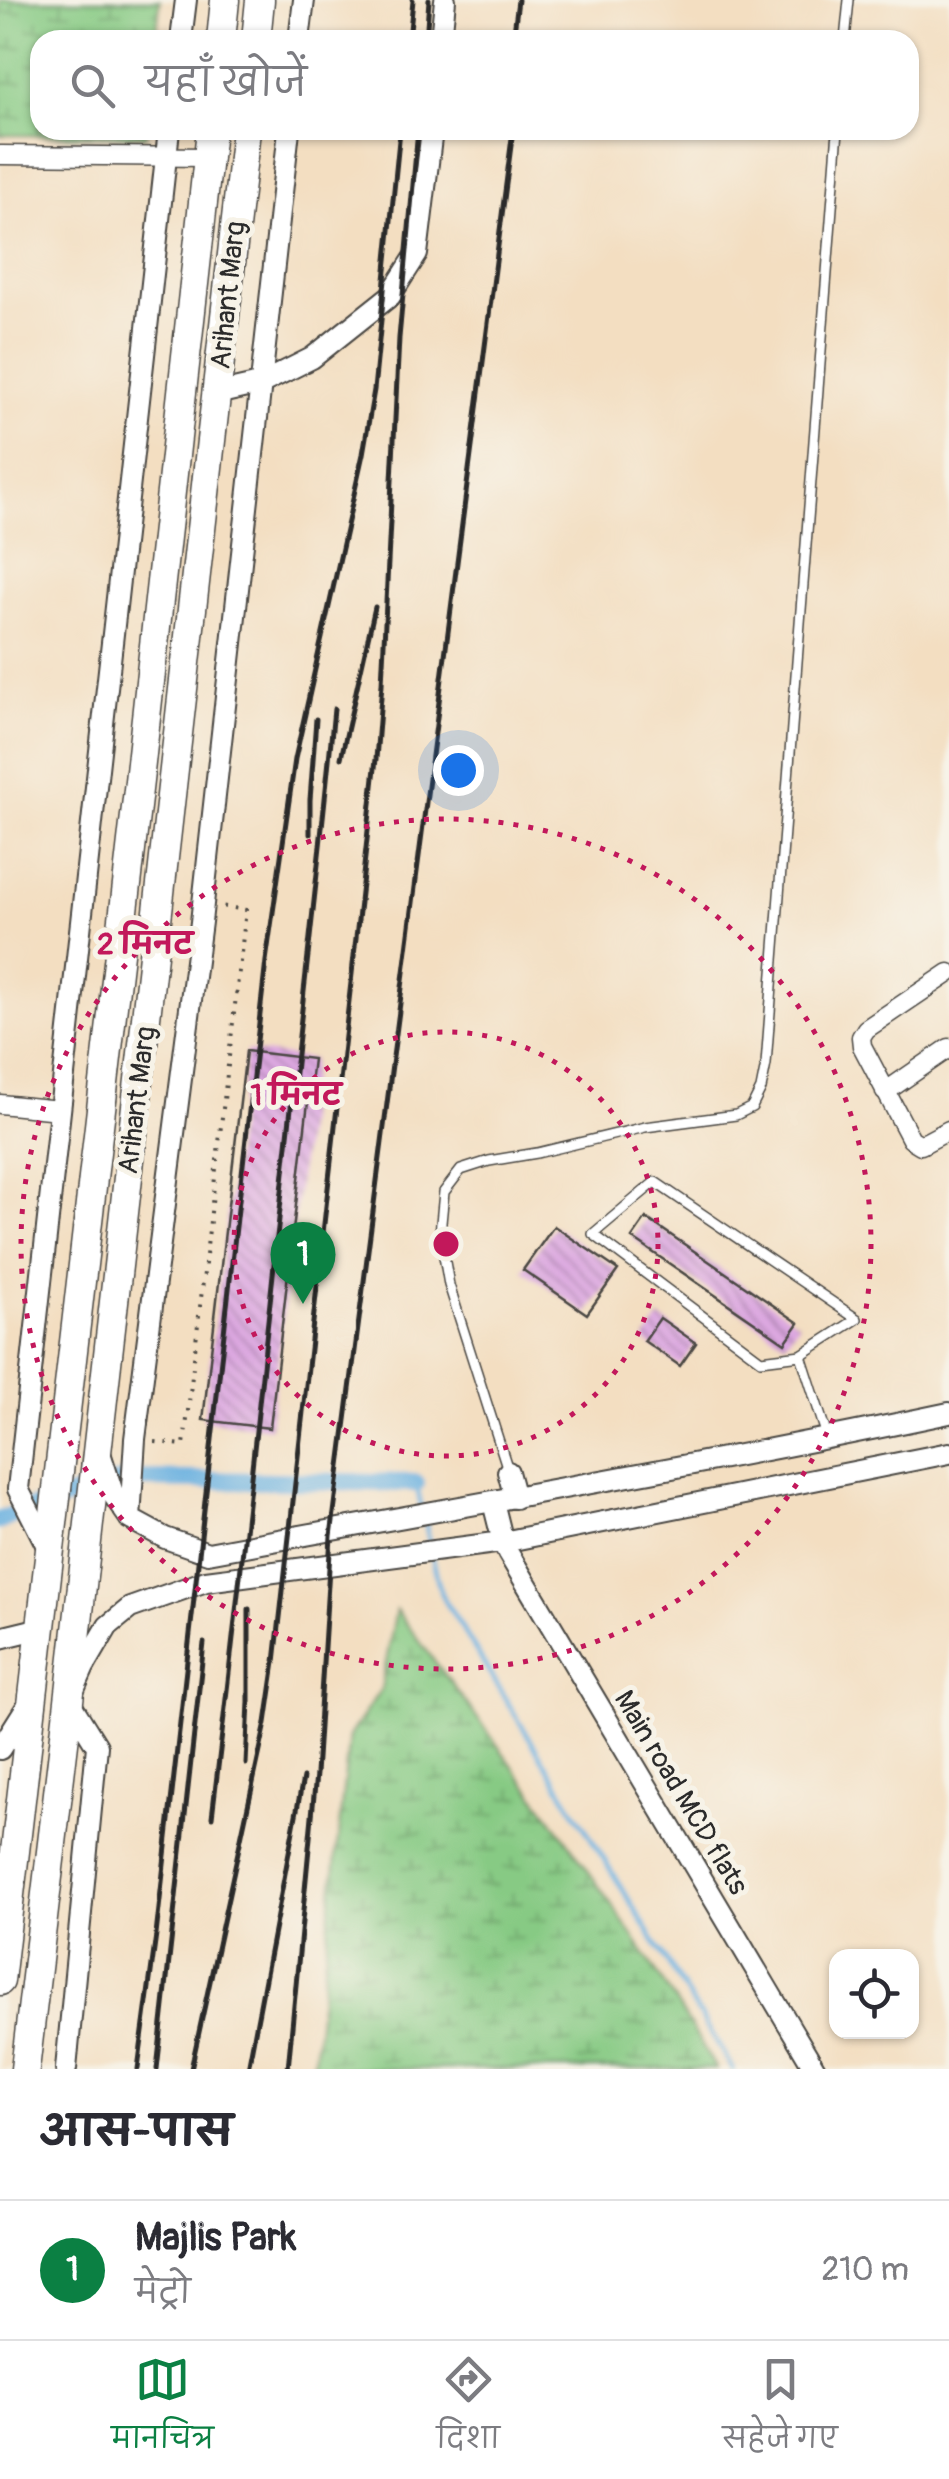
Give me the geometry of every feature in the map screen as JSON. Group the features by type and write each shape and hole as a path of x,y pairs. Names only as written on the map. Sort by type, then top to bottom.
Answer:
{"main road":[{"path":"221,30 225,0"},
{"path":"257,30 260,0"},
{"name":"Arihant Marg","path":"25,2069 245,140"},
{"name":"Arihant Marg","path":"0,1981 134,830 209,144"},
{"path":"134,830 166,833"}],"street":[{"path":"182,30 186,0"},
{"path":"301,30 304,0"},
{"path":"442,30 446,0"},
{"path":"49,1546 18,1490 168,140"},
{"path":"130,1509 135,1439 203,904 288,140"},
{"path":"216,394 260,384 312,358 390,296 417,254 431,140"},
{"path":"0,155 166,158 209,144"},
{"path":"949,973 866,1029 861,1038 910,1139 927,1144 949,1130"},
{"path":"885,1092 949,1048"},
{"path":"0,1104 59,1110"},
{"path":"96,1446 114,1496 165,1538 208,1553 515,1498 949,1412"},
{"path":"66,2069 97,1746 69,1701 108,1626 130,1608 206,1581 503,1542 949,1453"},
{"path":"508,1472 515,1498"},
{"name":"Main road MCD flats","path":"493,1502 503,1542 815,2069"},
{"path":"0,1638 41,1628"},
{"path":"0,1749 33,1696"}],"lane":[{"path":"846,30 848,0"},
{"path":"508,1472 449,1286 440,1234 444,1192 461,1170 489,1160 537,1153 646,1126 736,1115 752,1107 761,1089 837,140"},
{"path":"655,1182 858,1319 801,1356 761,1360 593,1234 655,1182"},
{"path":"801,1356 828,1438"}],"path":[{"path":"135,1439 184,1446 246,910 203,904"}],"green space":[{"path":"0,0 160,0 157,30 30,30 30,135 0,135"},
{"path":"396,1610 603,1892 716,2069 313,2069 349,1736 381,1689"}],"building":[{"path":"246,1051 313,1059 270,1428 203,1420"},
{"path":"646,1218 799,1323 785,1343 632,1238"},
{"path":"554,1226 618,1270 587,1314 523,1270"},
{"path":"660,1318 696,1343 680,1366 644,1341"}],"waterway":[{"path":"0,1521 21,1511 131,1479 416,1483"},
{"path":"416,1483 422,1511"},
{"path":"425,1521 430,1545"},
{"path":"432,1556 441,1594 733,2069"}],"railway":[{"path":"410,30 413,0"},
{"path":"427,30 429,0"},
{"path":"514,30 518,0"},
{"path":"138,2069 266,961 295,759 374,390 399,140"},
{"path":"191,2069 266,1723 275,1662 376,759 399,338 417,140"},
{"path":"288,2069 316,1774 331,1536 512,140"},
{"path":"341,758 375,607"},
{"path":"212,1817 334,709"},
{"path":"310,834 316,719"},
{"path":"246,1764 249,1609"},
{"path":"157,2069 204,1643"},
{"path":"248,2069 303,1778"}],"place":[{"name":"Majlis Park","path":"303,1304"}]}
